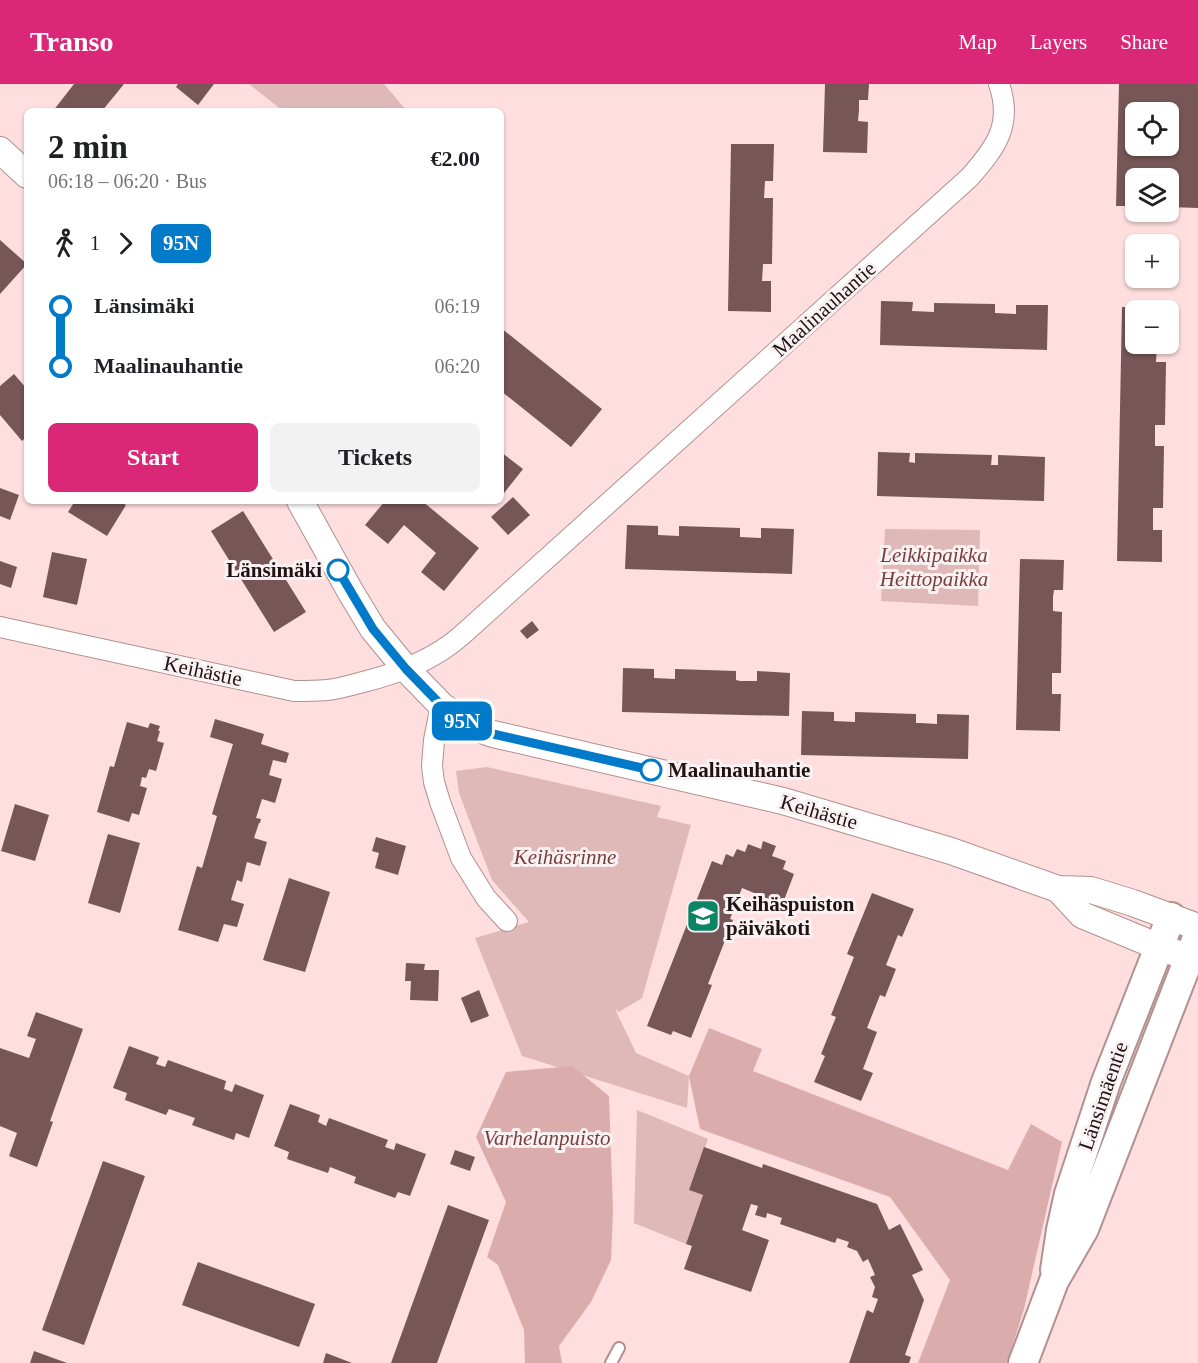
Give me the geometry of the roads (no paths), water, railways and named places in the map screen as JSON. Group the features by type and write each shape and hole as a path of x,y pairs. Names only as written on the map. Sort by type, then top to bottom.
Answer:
{"main road":[{"name":"Länsimäentie","path":"1054,1281 1060,1230 1106,1082 1171,917"},
{"name":"Länsimäentie","path":"1023,1363 1054,1281 1084,1229 1195,951"}],"street":[{"name":"Maalinauhantie","path":"406,669 453,643 970,177 988,156 1003,126 1005,110 999,84"},
{"path":"0,150 24,172"},
{"name":"Keihästie","path":"302,504 373,629 406,669 441,705 467,725 493,734 783,801 951,851 1058,889 1091,891 1198,927"},
{"name":"Keihästie","path":"0,627 294,691 342,688 406,669"},
{"path":"441,705 434,740 432,766 440,802 461,858 486,898 507,921"},
{"name":"Keihästie","path":"1058,889 1082,915 1159,947 1195,951"}],"lane":[{"path":"610,1363 619,1348"}],"place":[{"name":"Länsimäki","path":"338,570"},
{"name":"Maalinauhantie","path":"651,770"},
{"name":"Keihäspuiston päiväkoti","path":"703,916"}],"park label":[{"name":"Leikkipaikka Heittopaikka","path":"934,567"},
{"name":"Keihäsrinne","path":"565,857"},
{"name":"Varhelanpuisto","path":"547,1138"}]}
